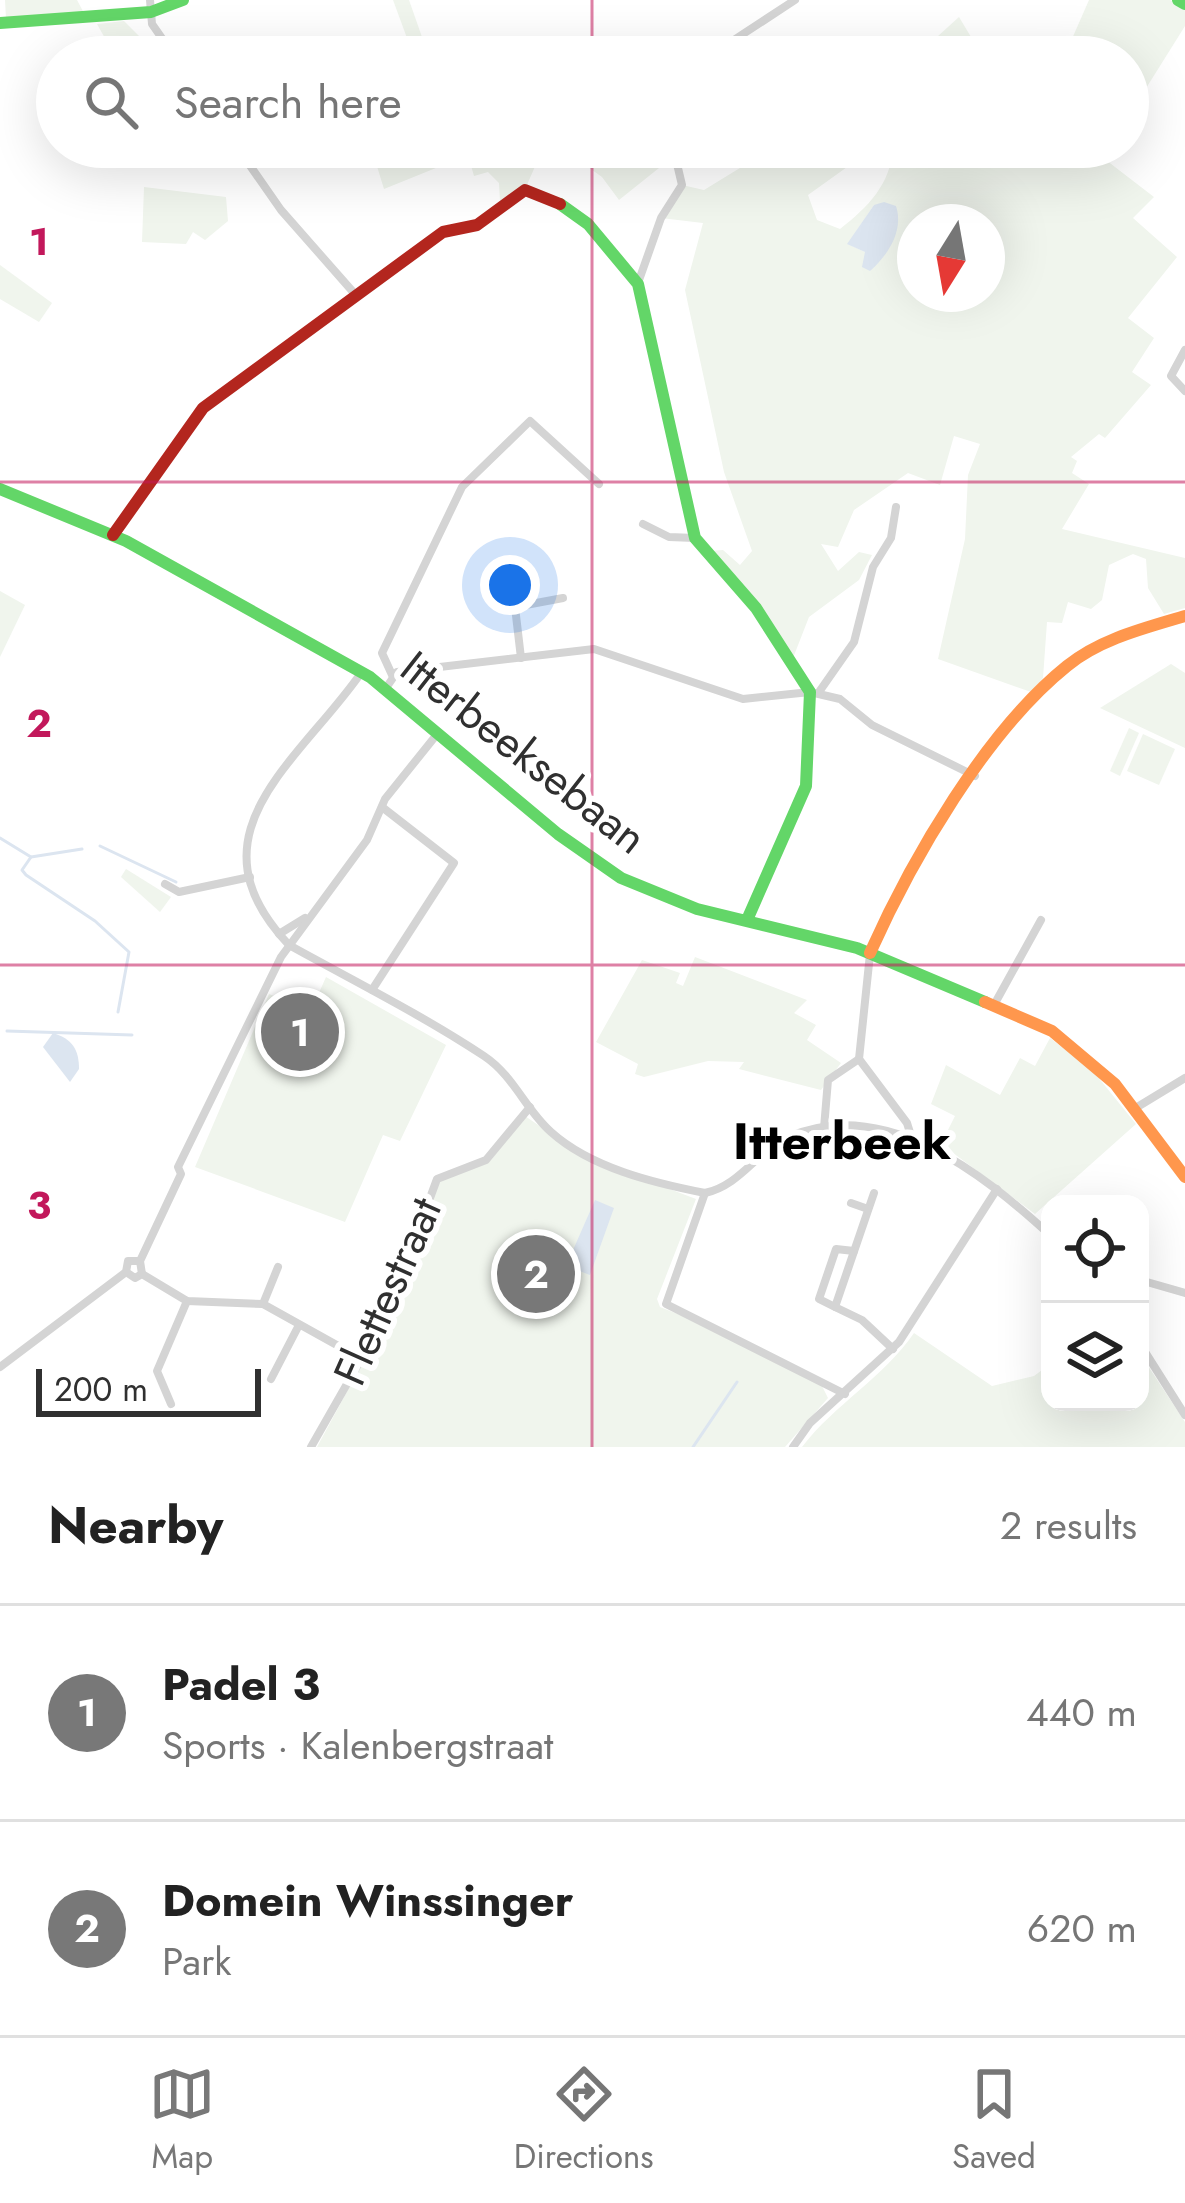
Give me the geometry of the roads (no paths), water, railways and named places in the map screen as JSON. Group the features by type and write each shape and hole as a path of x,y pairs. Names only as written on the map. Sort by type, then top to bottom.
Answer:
{"street":[{"path":"0,23 151,12 182,0"},
{"path":"740,36 795,0"},
{"path":"252,168 281,210 354,293"},
{"path":"636,281 662,218 682,185 678,168"},
{"path":"113,535 186,425 215,397 354,293 389,275 428,240 477,225 525,190 546,194 570,209 636,281 695,538 756,608 814,692"},
{"path":"1185,350 1172,376 1185,392"},
{"path":"390,682 382,653 453,503 469,479 530,421 599,484"},
{"name":"Itterbeeksebaan","path":"0,489 113,535 361,673 390,682 439,732 606,868 664,898 870,953 1066,1040 1103,1070 1185,1177"},
{"path":"747,920 806,786 814,692 854,642 873,567 891,538 896,507"},
{"path":"643,524 668,537 695,538"},
{"path":"520,658 515,607 563,598"},
{"path":"912,1139 908,1123 859,1059 870,953 975,776 1038,693 1067,667 1128,634 1185,616"},
{"path":"390,682 397,672 594,649 743,699 814,692 840,699 899,740 975,776"},
{"path":"361,673 259,799 247,844 250,877 266,920 289,945 500,1068 549,1131 582,1154 620,1170 705,1193 741,1177 781,1141 824,1128 912,1139 997,1190 1041,1227"},
{"path":"142,1274 140,1261 244,1022 289,945 439,732"},
{"path":"371,991 454,863 382,807"},
{"path":"165,884 179,892 250,877"},
{"path":"279,934 311,914"},
{"path":"994,1005 1041,920"},
{"path":"824,1128 828,1080 859,1059"},
{"path":"1134,1109 1185,1078"},
{"name":"Flettestraat","path":"311,1447 393,1300 437,1179 486,1160 530,1107"},
{"path":"793,1447 810,1423 893,1349 997,1190"},
{"path":"705,1193 665,1304 845,1394"},
{"path":"835,1307 874,1193"},
{"path":"851,1202 868,1209"},
{"path":"854,1252 836,1250 819,1299 862,1320 893,1349"},
{"path":"126,1273 128,1261 140,1261"},
{"path":"262,1304 278,1267"},
{"path":"0,1367 126,1273 142,1274 187,1301 262,1304 360,1358"},
{"path":"1149,1283 1185,1293"},
{"path":"171,1404 157,1371 187,1301"},
{"path":"271,1379 299,1325"},
{"path":"1149,1358 1185,1415"}],"waterway":[{"path":"0,838 31,857 82,849"},
{"path":"100,846 176,882"},
{"path":"31,857 22,870 26,875 95,921 129,952 118,1012"},
{"path":"7,1031 132,1035"},
{"path":"693,1447 737,1382"}],"place":[{"name":"Padel 3","path":"300,1032"},
{"name":"Domein Winssinger","path":"536,1274"}],"district":[{"name":"Itterbeek","path":"842,1141"}]}
